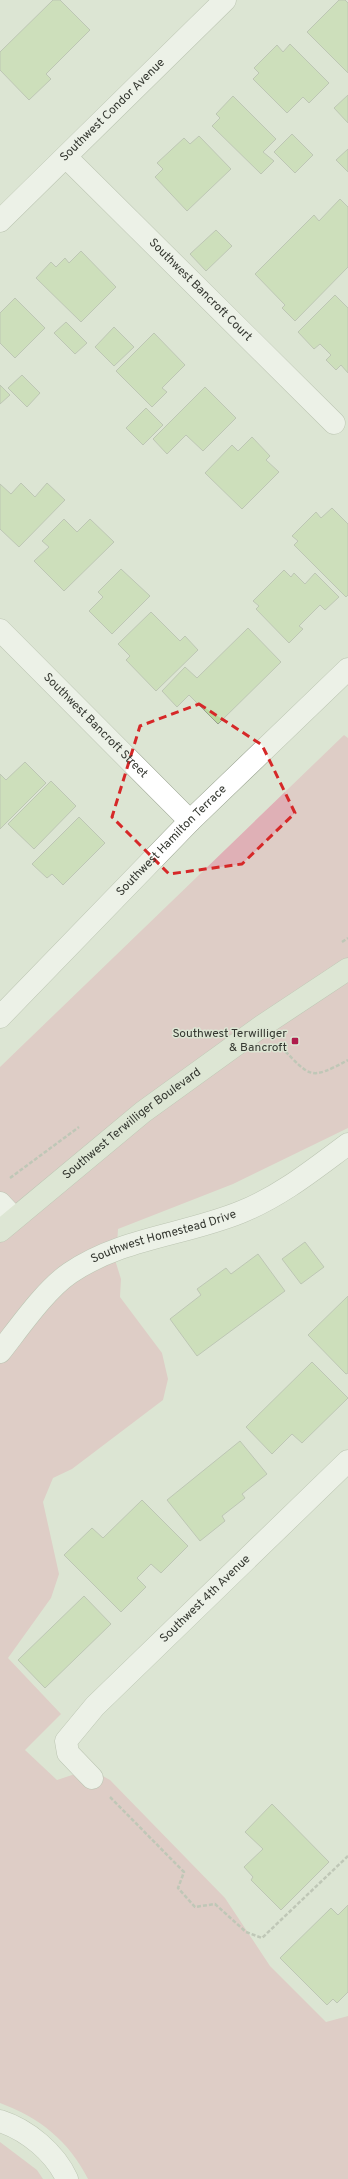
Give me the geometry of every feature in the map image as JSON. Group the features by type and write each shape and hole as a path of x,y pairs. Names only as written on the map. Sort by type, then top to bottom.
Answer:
{"main road":[{"name":"Southwest Terwilliger Boulevard","path":"5,1217 143,1112 262,1026 348,969"}],"street":[{"name":"Southwest Condor Avenue","path":"0,220 225,0"},
{"name":"Southwest Bancroft Court","path":"66,157 334,423"},
{"name":"Southwest Bancroft Street","path":"0,630 190,821"},
{"name":"Southwest Hamilton Terrace","path":"0,1017 190,821 348,669"},
{"name":"Southwest Homestead Drive","path":"0,1352 36,1306 69,1274 103,1254 241,1212 292,1186 348,1144"},
{"name":"Southwest 4th Avenue","path":"92,1778 68,1753 66,1741 95,1706 348,1461"},
{"path":"0,2121 41,2145 54,2156 67,2179"}],"path":[{"path":"281,1047 306,1072 315,1075 329,1070 348,1060"},
{"path":"92,1778 184,1872 178,1888 195,1907 215,1904 246,1932 262,1938 348,1856"}],"highlighted area":[{"path":"199,704 262,745 295,813 242,864 169,874 112,817 140,726"}],"shaded area":[{"path":"344,735 348,738 348,1128 233,1184 118,1229 116,1263 121,1279 120,1297 162,1353 168,1379 163,1400 72,1469 53,1478 43,1502 59,1574 51,1598 8,1658 61,1714 25,1750 57,1780 90,1769 110,1780 225,1898 270,1966 326,2022 348,2016 348,2179 88,2179 72,2153 52,2132 28,2116 0,2103 0,1067"},
{"path":"0,2142 37,2170 43,2179 0,2179"}],"building":[{"path":"53,0 60,0 90,30 46,74 51,79 29,100 0,70 0,52"},
{"path":"339,0 345,0 348,3 348,73 307,32"},
{"path":"290,44 329,83 309,103 303,97 287,113 253,79 259,73 254,68 277,45 283,52"},
{"path":"348,95 348,123 334,108"},
{"path":"233,96 276,139 263,152 274,161 261,174 212,126 220,118 216,114"},
{"path":"292,134 313,155 295,173 274,152"},
{"path":"199,136 231,169 187,211 155,177 163,169 157,163 184,138 190,144"},
{"path":"348,149 348,172 336,160"},
{"path":"340,199 348,207 348,267 295,321 282,308 285,305 255,274 314,215 319,221"},
{"path":"216,230 232,246 206,271 190,254"},
{"path":"81,251 116,287 81,322 36,278 51,262 56,267 65,258 69,263"},
{"path":"335,295 348,308 348,373 341,365 336,370 326,360 331,355 320,344 314,349 298,332"},
{"path":"15,298 45,328 15,358 0,343 0,313"},
{"path":"66,322 87,343 75,354 54,333"},
{"path":"114,327 134,347 114,366 95,347"},
{"path":"154,333 185,365 162,388 167,392 152,407 116,371"},
{"path":"22,375 40,393 27,407 8,388"},
{"path":"0,385 10,395 0,404"},
{"path":"205,387 236,418 203,451 186,435 167,454 153,439"},
{"path":"146,408 163,425 143,445 126,428"},
{"path":"252,437 270,456 266,460 279,472 242,509 205,473 232,445 238,451"},
{"path":"21,483 35,497 47,483 65,500 19,547 0,529 0,484 11,494"},
{"path":"332,508 348,524 348,595 346,597 294,545 298,541 292,536 316,512 321,518"},
{"path":"64,519 77,532 90,519 114,542 64,591 34,561 49,547 42,541"},
{"path":"121,569 150,596 112,634 89,611 103,597 98,592"},
{"path":"284,570 291,577 294,573 305,584 315,573 339,597 325,610 320,605 299,626 303,629 289,643 256,609 259,606 253,601"},
{"path":"151,612 180,641 185,636 198,650 156,691 126,660 130,656 118,644"},
{"path":"248,628 281,662 218,724 189,695 177,707 162,691 185,667 197,678"},
{"path":"25,762 46,783 0,829 0,774 6,780"},
{"path":"51,781 76,806 34,849 8,824"},
{"path":"79,817 105,843 63,885 52,874 47,878 32,864"},
{"path":"305,1242 324,1267 301,1284 282,1259"},
{"path":"258,1254 285,1291 197,1356 170,1319 201,1295 197,1289 226,1268 231,1274"},
{"path":"348,1296 348,1373 346,1374 308,1335"},
{"path":"312,1362 348,1398 302,1443 292,1434 272,1454 246,1427"},
{"path":"240,1441 267,1474 242,1494 245,1498 222,1516 225,1521 200,1541 167,1500"},
{"path":"142,1500 188,1546 161,1573 151,1564 137,1578 146,1587 121,1612 64,1555 92,1528 103,1538"},
{"path":"84,1596 111,1624 45,1688 18,1660"},
{"path":"272,1804 329,1862 281,1910 251,1880 253,1877 244,1867 263,1849 245,1832"},
{"path":"348,1905 348,1992 337,2003 333,1999 327,2005 280,1958 331,1908 338,1915"}],"place":[{"name":"Southwest Terwilliger & Bancroft","path":"295,1041"}]}
